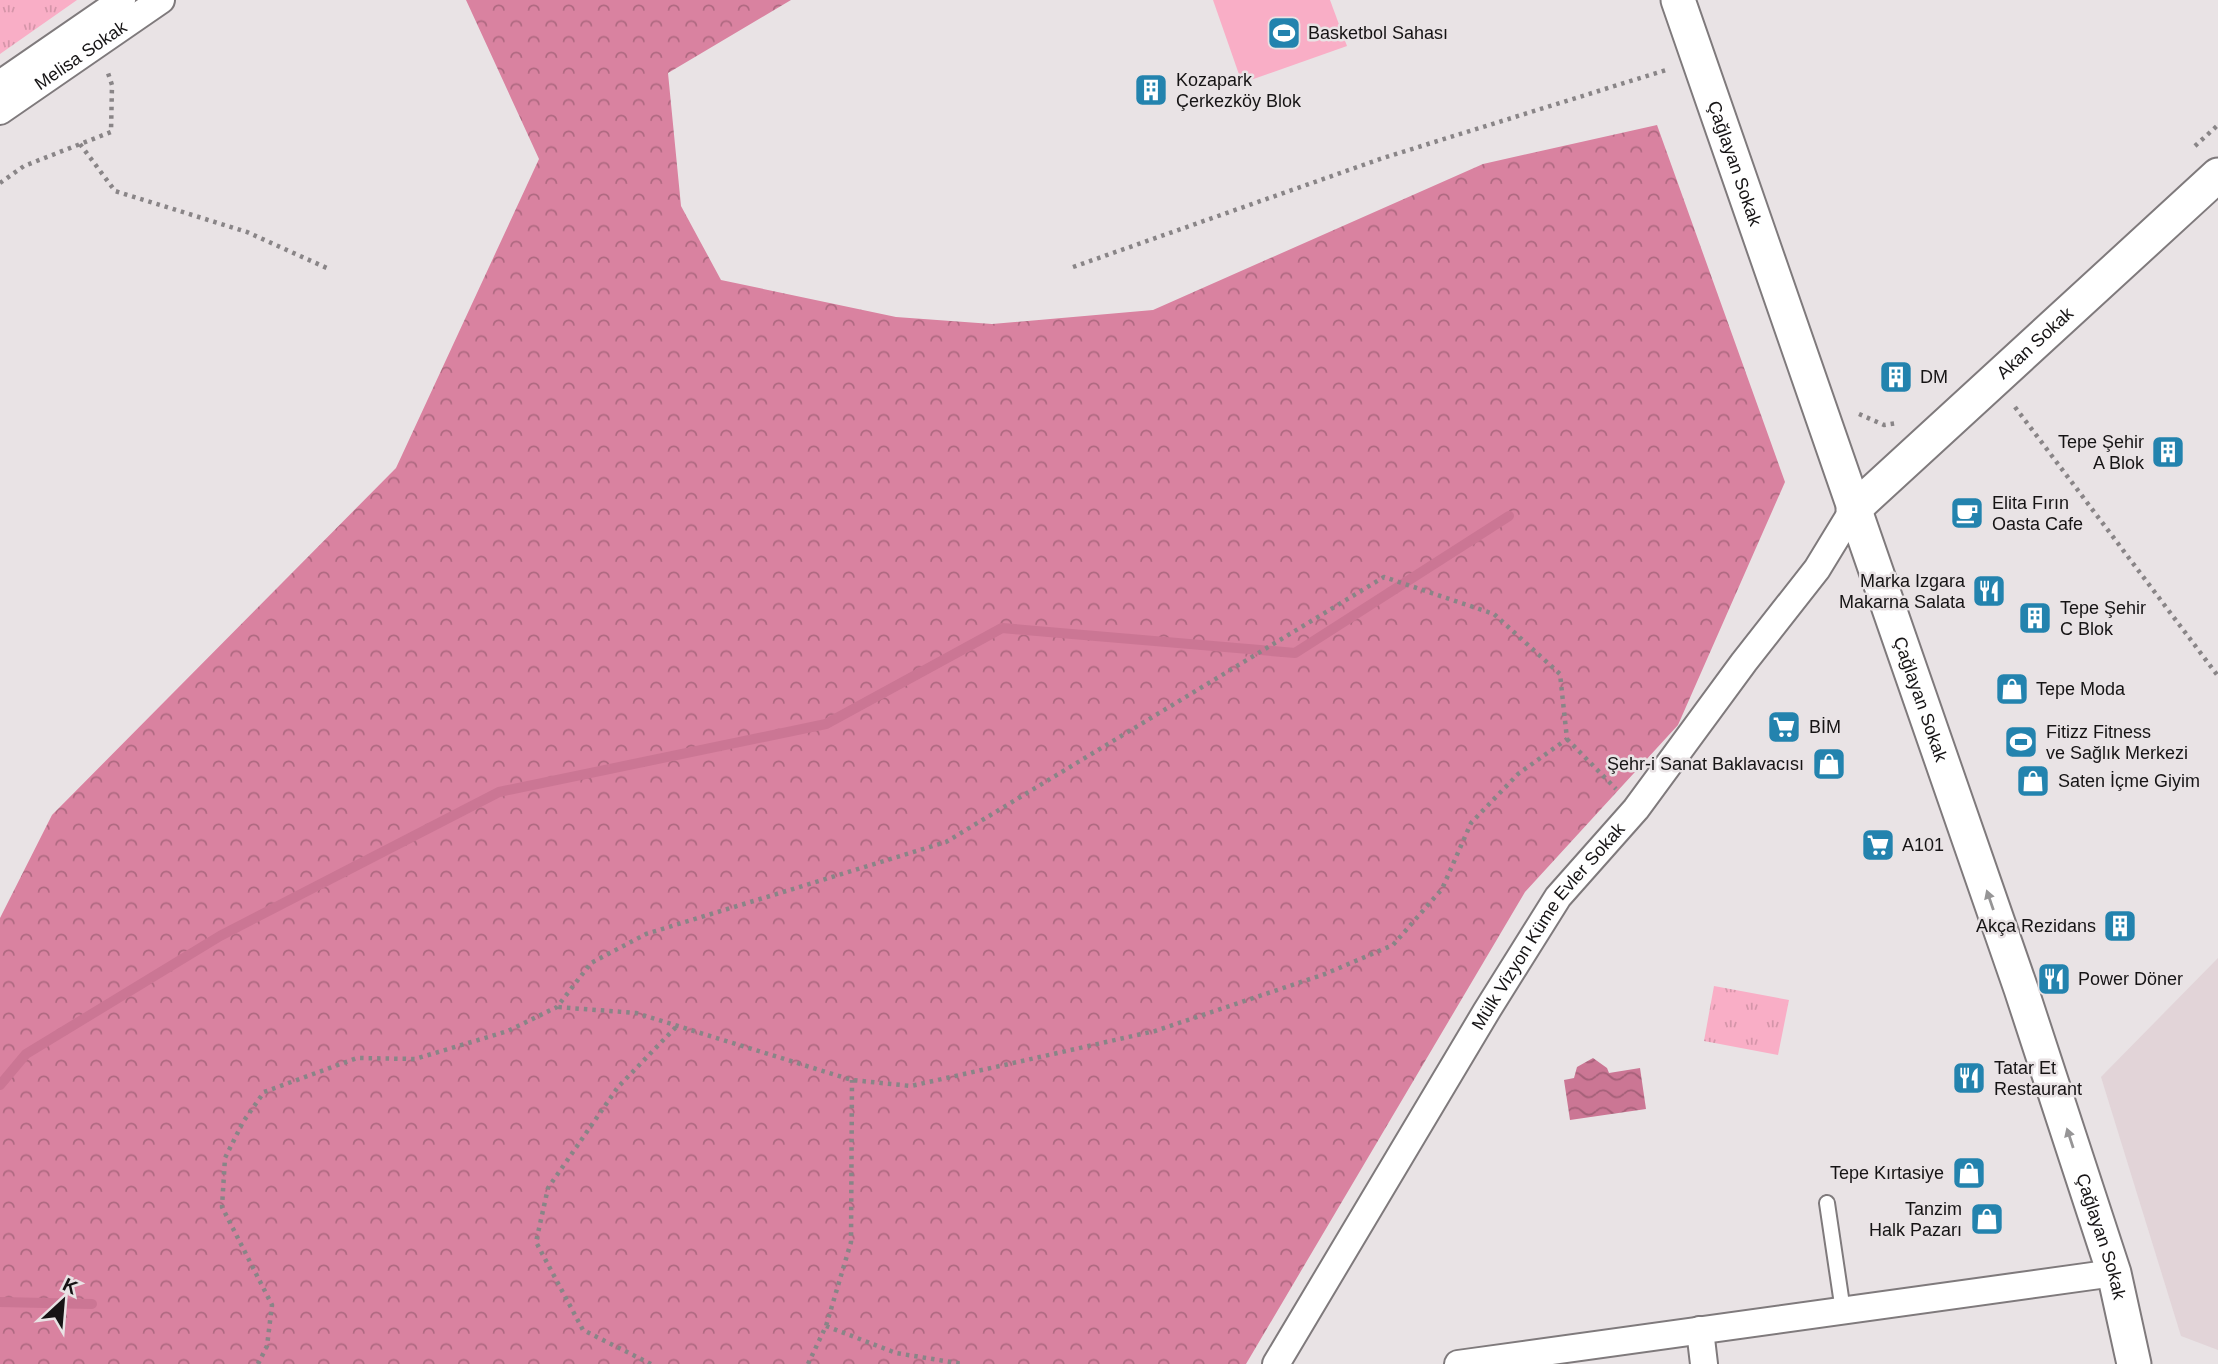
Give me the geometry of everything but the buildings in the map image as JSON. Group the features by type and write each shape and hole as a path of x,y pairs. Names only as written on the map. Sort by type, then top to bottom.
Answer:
{"street":[{"name":"Melisa Sokak","path":"0,84 122,0"},
{"name":"Melisa Sokak","path":"0,111 160,0"},
{"name":"Çağlayan Sokak","path":"1678,0 2016,976 2114,1273 2134,1364"},
{"name":"Akan Sokak","path":"1853,510 2218,175"},
{"name":"Mülk Vizyon Küme Evler Sokak","path":"1276,1364 1486,1012 1558,897 1636,810 1744,662 1817,569 1853,510"},
{"path":"1458,1364 2114,1273"},
{"path":"1700,1331 1704,1364"}],"lane":[{"path":"1827,1203 1843,1311"}],"path":[{"path":"0,183 24,166 111,132 112,85 98,42"},
{"path":"1073,267 1384,158 1697,60"},
{"path":"2188,153 2218,125"},
{"path":"80,144 115,191 247,232 328,269"},
{"path":"2014,407 2218,677"},
{"path":"1857,413 1884,425 1902,423"},
{"path":"258,1364 267,1346 272,1305 222,1207 225,1158 243,1122 264,1092 356,1058 415,1059 508,1031 558,1007 591,963 646,934 946,842 1384,577 1494,614 1560,674 1567,739 1636,810"},
{"path":"558,1007 636,1013 852,1080 911,1086 1155,1031 1325,974 1393,944 1443,889 1471,823 1518,775 1567,739"},
{"path":"651,1364 583,1330 536,1242 548,1188 618,1087 677,1027"},
{"path":"808,1364 826,1326 851,1242 852,1080"},
{"path":"826,1326 897,1353 963,1364"}],"shaded area":[{"path":"2218,958 2218,1350 2181,1336 2101,1077"}],"green space":[{"path":"0,0 77,0 0,54"},
{"path":"466,0 791,0 668,73 681,206 721,280 896,317 992,324 1153,310 1483,164 1657,125 1785,482 1678,725 1525,892 1246,1364 0,1364 0,918 52,815 396,468 539,159"},
{"name":"Basketbol Sahası","path":"1213,0 1330,0 1347,46 1242,83"},
{"path":"1714,986 1789,1000 1778,1055 1704,1041"}],"water":[{"path":"1593,1058 1607,1068 1609,1073 1640,1068 1646,1109 1570,1120 1564,1080 1574,1078 1577,1067"}],"waterway":[{"path":"0,1085 26,1054 220,936 499,792 826,724 1002,628 1295,653 1509,516"},
{"path":"0,1302 92,1304"}],"place":[{"name":"Basketbol Sahası","path":"1284,33"},
{"name":"Kozapark Çerkezköy Blok","path":"1151,90"},
{"name":"DM","path":"1896,377"},
{"name":"Tepe Şehir A Blok","path":"2168,452"},
{"name":"Elita Fırın Oasta Cafe","path":"1967,513"},
{"name":"Marka Izgara Makarna Salata","path":"1989,591"},
{"name":"Tepe Şehir C Blok","path":"2035,618"},
{"name":"Tepe Moda","path":"2012,689"},
{"name":"BİM","path":"1784,727"},
{"name":"Fitizz Fitness ve Sağlık Merkezi","path":"2021,742"},
{"name":"Şehr-i Sanat Baklavacısı","path":"1829,764"},
{"name":"Saten İçme Giyim","path":"2033,781"},
{"name":"A101","path":"1878,845"},
{"name":"Akça Rezidans","path":"2120,926"},
{"name":"Power Döner","path":"2054,979"},
{"name":"Tatar Et Restaurant","path":"1969,1078"},
{"name":"Tepe Kırtasiye","path":"1969,1173"},
{"name":"Tanzim Halk Pazarı","path":"1987,1219"}]}
